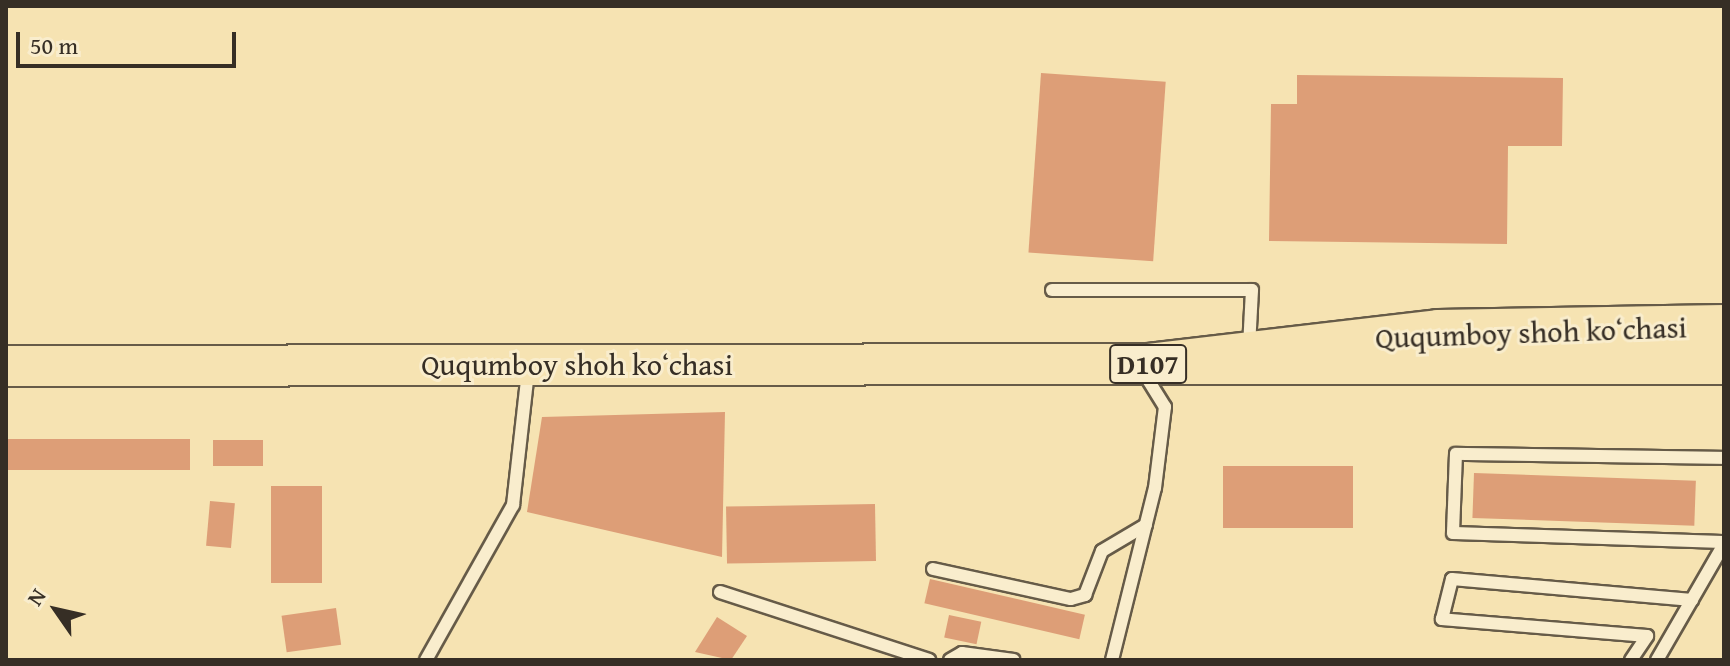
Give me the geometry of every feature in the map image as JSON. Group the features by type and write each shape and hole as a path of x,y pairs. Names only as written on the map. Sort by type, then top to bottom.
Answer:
{"main road":[{"name":"Ququmboy shoh koʻchasi","path":"1143,364 1438,330 1724,325"},
{"name":"Ququmboy shoh koʻchasi","path":"6,366 1724,364"}],"lane":[{"path":"1052,290 1252,290 1249,352"},
{"path":"426,660 513,505 528,364"},
{"path":"1112,660 1146,525 1165,407 1143,364"},
{"path":"1657,660 1724,543 1453,533 1456,454 1724,458"},
{"path":"933,569 1071,599 1085,595 1102,551 1146,525"},
{"path":"1631,660 1647,636 1442,619 1452,579 1692,600"},
{"path":"720,592 929,660"},
{"path":"950,660 962,653 1014,660"}],"building":[{"path":"1041,73 1166,82 1153,261 1028,253"},
{"path":"1297,75 1563,78 1562,146 1508,146 1507,244 1269,241 1271,104 1297,104"},
{"path":"725,412 722,557 527,512 542,417"},
{"path":"6,439 190,439 190,470 6,470"},
{"path":"213,440 263,440 263,466 213,466"},
{"path":"1223,466 1353,466 1353,528 1223,528"},
{"path":"1474,473 1696,481 1694,526 1472,518"},
{"path":"271,486 322,486 322,583 271,583"},
{"path":"210,501 235,503 231,548 206,546"},
{"path":"875,504 876,561 727,564 726,507"},
{"path":"930,579 1085,615 1079,639 924,603"},
{"path":"336,608 341,645 287,652 282,616"},
{"path":"949,615 981,622 976,644 944,637"},
{"path":"717,617 747,636 731,660 695,652"}]}
